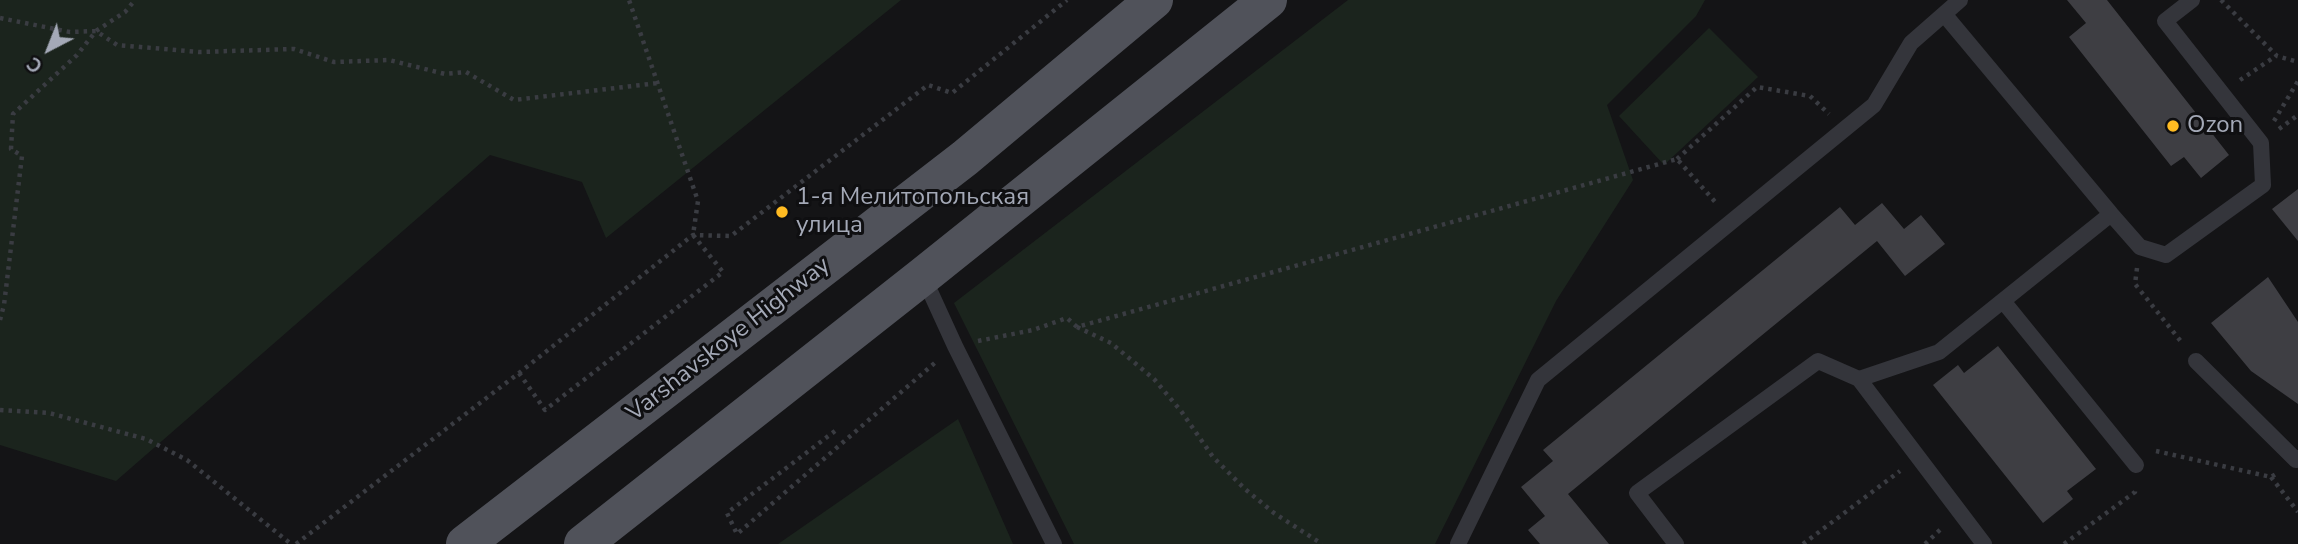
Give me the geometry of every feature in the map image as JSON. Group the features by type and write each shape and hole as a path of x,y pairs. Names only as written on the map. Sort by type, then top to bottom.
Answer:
{"main road":[{"name":"Varshavskoye Highway","path":"465,544 965,158 1154,0"},
{"path":"583,544 1268,0"}],"lane":[{"path":"1458,544 1538,380 1874,105 1911,43 1960,0"},
{"path":"1944,14 2140,247 2166,255 2263,185 2261,143 2165,21 2192,0"},
{"path":"1858,379 1939,352 2111,214"},
{"path":"923,276 1054,544"},
{"path":"2003,301 2136,465"},
{"path":"1676,544 1637,493 1818,361 1858,379 1984,544"},
{"path":"2196,361 2297,459"}],"path":[{"path":"0,320 22,156 11,149 13,114 77,55 96,31 125,12 135,0"},
{"path":"519,373 545,410 723,272 694,235 698,201 629,0"},
{"path":"0,410 49,413 146,439 187,460 293,544 519,373 694,235 731,236 928,85 952,93 1067,0"},
{"path":"2221,0 2277,56 2298,62"},
{"path":"0,18 70,32 96,31 117,46 199,52 294,49 334,62 389,60 445,74 466,72 514,100 658,83"},
{"path":"2222,93 2277,56"},
{"path":"2261,143 2298,81"},
{"path":"1077,327 1677,159 1758,87 1810,96 1845,129"},
{"path":"1677,159 1732,221"},
{"path":"2140,247 2135,284 2196,361"},
{"path":"835,431 727,513 737,534 955,346 1033,330 1068,318 1077,327 1111,343 1154,379 1181,411 1213,457 1245,489 1274,513 1322,544"},
{"path":"2064,544 2135,492 2136,465 2153,451 2271,477 2298,512"},
{"path":"1803,544 1918,457"},
{"path":"2271,477 2297,459"}],"shaded area":[{"path":"0,0 901,0 606,238 582,182 490,155 116,481 0,445"},
{"path":"1348,0 1705,0 1696,16 1607,105 1633,180 1556,301 1435,544 1074,544 954,303"},
{"path":"1709,28 1758,77 1664,165 1619,116"},
{"path":"958,419 1013,544 778,544"}],"building":[{"path":"2067,0 2107,0 2229,155 2201,178 2184,157 2171,166 2069,37 2086,23"},
{"path":"2298,189 2298,241 2272,209"},
{"path":"1882,203 1904,229 1921,215 1945,244 1905,276 1877,241 1568,494 1609,544 1540,544 1528,530 1545,516 1521,487 1553,461 1543,450 1840,207 1855,225"},
{"path":"2268,277 2298,322 2298,404 2251,371 2211,323"},
{"path":"1998,346 2096,469 2067,491 2073,499 2043,523 1933,385 1958,365 1964,373"}],"place":[{"name":"Ozon","path":"2173,126"},
{"name":"1-я Мелитопольская улица","path":"782,212"}]}
